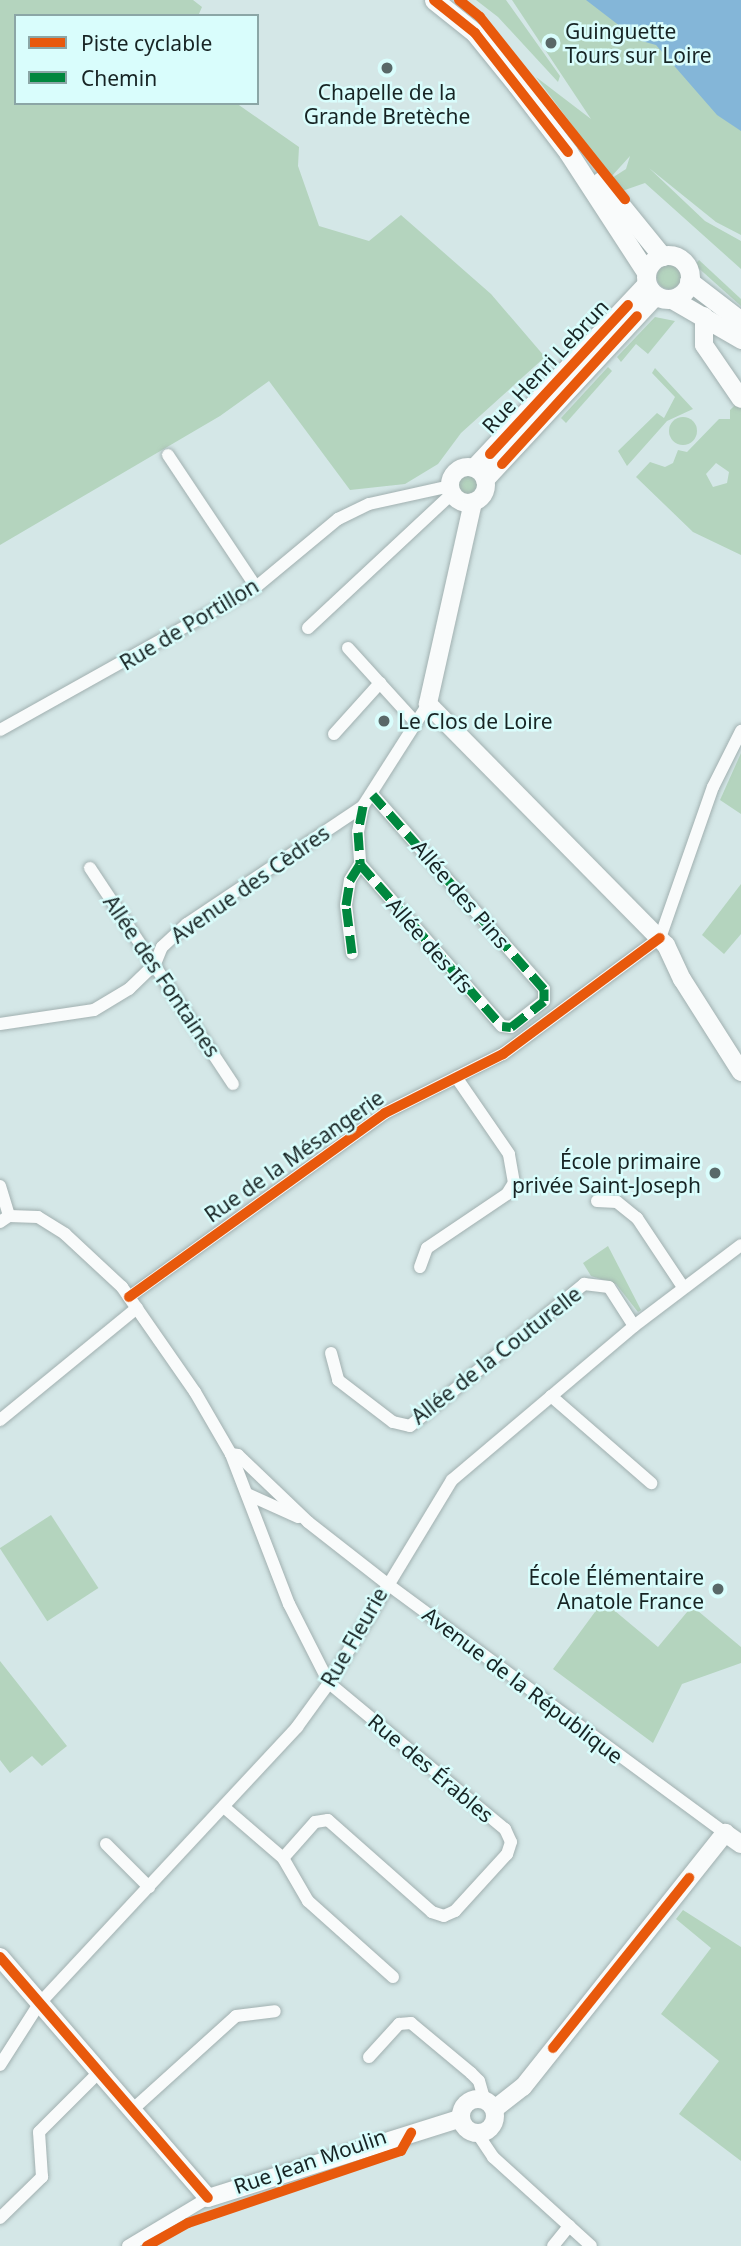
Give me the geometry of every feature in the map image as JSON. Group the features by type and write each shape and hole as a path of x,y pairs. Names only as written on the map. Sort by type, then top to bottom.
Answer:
{"main road":[{"path":"434,0 475,33 568,152 655,288 741,339"},
{"path":"568,152 603,184 662,256 682,261 689,281 741,321"},
{"path":"655,288 662,256"},
{"path":"655,288 683,293 689,281"}],"street":[{"name":"Rue Henri Lebrun","path":"480,474 655,288"},
{"path":"704,316 704,345 741,399"},
{"path":"168,454 256,587"},
{"path":"308,628 452,490 457,471 480,474 482,496 473,502 464,502 452,490"},
{"name":"Rue de Portillon","path":"0,730 256,587 348,514 369,504 452,490"},
{"path":"473,502 428,704 660,938 741,1072"},
{"path":"348,648 415,722"},
{"path":"334,734 380,683"},
{"name":"Avenue des Cèdres","path":"0,1024 94,1010 130,989 155,964 162,947 187,924 363,806 373,795 428,704"},
{"path":"660,938 713,787 741,731"},
{"name":"Allée des Pins","path":"373,795 547,995"},
{"path":"352,953 346,905 350,880 360,864 358,832 363,806"},
{"name":"Allée des Ifs","path":"360,864 502,1026 511,1027 547,995"},
{"name":"Allée des Fontaines","path":"90,868 233,1084"},
{"name":"Rue de la Mésangerie","path":"129,1297 385,1113 511,1049 559,1009 660,938"},
{"path":"420,1267 427,1248 507,1194 514,1183 509,1154 456,1077"},
{"path":"0,1186 5,1219 38,1217 65,1234 137,1308 231,1454 289,1604 329,1683"},
{"path":"597,1201 617,1202 637,1218 683,1287"},
{"name":"Rue Fleurie","path":"0,2065 39,2004 225,1808 297,1727 329,1683 386,1583 453,1480 634,1326 741,1245"},
{"name":"Allée de la Couturelle","path":"331,1353 338,1380 393,1422 410,1426 584,1284 609,1286 634,1326"},
{"path":"0,1420 137,1308"},
{"path":"551,1396 651,1483"},
{"name":"Avenue de la République","path":"231,1454 244,1461 308,1522 386,1583 741,1844"},
{"name":"Avenue de la République","path":"247,1494 308,1522"},
{"name":"Rue des Érables","path":"283,1858 315,1822 328,1820 432,1912 444,1916 455,1911 510,1849 505,1829 329,1683"},
{"path":"225,1808 283,1858 307,1901 393,1977"},
{"path":"369,2057 399,2024 411,2023 479,2081 490,2103 495,2121 477,2133 466,2131 458,2119 467,2107 490,2103 523,2087 725,1833"},
{"path":"106,1844 149,1887"},
{"path":"0,1957 208,2198"},
{"path":"132,2109 236,2016 275,2011"},
{"path":"0,2218 42,2177 39,2132 99,2072"},
{"name":"Rue Jean Moulin","path":"128,2246 208,2198 458,2119"},
{"path":"477,2133 493,2157 592,2246"},
{"path":"553,2246 569,2226"}],"green space":[{"path":"0,0 193,0 202,7 199,14 14,14 14,105 239,105 299,147 298,166 319,226 369,241 401,215 491,294 545,357 461,433 438,464 405,484 350,490 269,381 220,416 0,545"},
{"path":"476,0 506,0 560,76 558,82 498,17"},
{"path":"512,0 741,0 741,235 716,222 649,168 705,221 741,241 741,269 645,183 622,191 612,178 626,169 630,156 611,177 536,77 591,119"},
{"path":"699,260 741,299 741,306 695,265"},
{"path":"669,265 677,269 681,277 677,285 669,289 661,285 657,277 661,269"},
{"path":"655,317 675,321 648,354 636,344 621,362 617,357"},
{"path":"608,367 612,371 566,423 561,418"},
{"path":"655,368 693,409 667,421 627,466 618,451 657,413 664,418 675,397 652,373"},
{"path":"739,401 741,555 693,532 636,477 650,462 665,467 673,463 678,450 687,452 719,419 730,419 730,410","holes":["716,463 729,472 727,483 713,487 706,474"]},
{"path":"683,417 693,421 697,431 693,441 683,445 673,441 669,431 673,421"},
{"path":"468,473 479,480 480,485 473,496 468,497 457,490 456,485 463,474"},
{"path":"741,753 741,814 720,800"},
{"path":"741,884 741,934 724,954 702,935"},
{"path":"608,1246 641,1310 638,1312 616,1284 591,1276 583,1263"},
{"path":"51,1515 98,1588 47,1621 0,1548"},
{"path":"603,1601 658,1647 692,1606 741,1647 741,1663 682,1684 653,1743 553,1669"},
{"path":"0,1661 67,1746 42,1766 32,1756 10,1773 0,1760"},
{"path":"683,1910 741,1947 741,2161 679,2114 719,2061 661,2014 711,1948 676,1919"}],"water":[{"path":"586,0 741,0 741,131 717,115 656,45 638,40"}],"marked path":[{"path":"363,806 358,832 360,864 502,1026 511,1027 544,1001 544,989 373,795"},
{"path":"352,953 346,905 350,880 360,864"}],"cycle path":[{"path":"434,0 475,33 568,152"},
{"path":"459,0 480,17 625,199"},
{"path":"490,454 628,305"},
{"path":"502,464 637,316"},
{"path":"129,1297 385,1113 503,1054 660,938"},
{"path":"553,2048 689,1878"},
{"path":"0,1957 208,2198"},
{"path":"147,2246 188,2223 401,2151 411,2133"}],"place":[{"name":"Guinguette Tours sur Loire","path":"551,43"},
{"name":"Chapelle de la Grande Bretèche","path":"387,68"},
{"name":"Le Clos de Loire","path":"384,721"},
{"name":"École primaire privée Saint-Joseph","path":"715,1173"},
{"name":"École Élémentaire Anatole France","path":"718,1589"}]}
